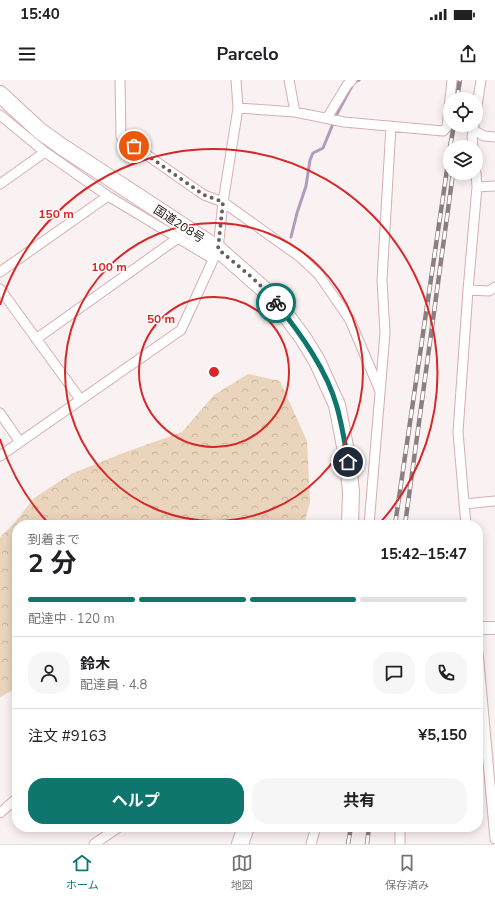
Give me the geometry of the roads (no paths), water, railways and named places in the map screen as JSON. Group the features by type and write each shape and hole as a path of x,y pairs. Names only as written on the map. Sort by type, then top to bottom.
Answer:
{"highway":[{"name":"国道208号","path":"0,94 40,131 216,254 269,294 303,338 328,384 337,405 348,462 351,492 350,520"},
{"path":"240,844 244,832"}],"street":[{"path":"120,80 121,137 204,195 223,202 300,257 319,275 350,320 380,391"},
{"path":"0,456 181,330 216,254 238,108 236,80"},
{"path":"289,80 295,112"},
{"path":"327,118 347,85 352,80"},
{"path":"238,108 295,112 344,122 443,131 448,127 452,80"},
{"path":"479,92 481,80"},
{"path":"0,116 45,152 108,196 178,238 216,254"},
{"path":"369,520 385,333 382,280 391,126"},
{"path":"480,132 484,136 495,137"},
{"path":"0,184 45,152"},
{"path":"466,520 458,432 476,180"},
{"path":"477,187 495,186"},
{"path":"0,272 108,196"},
{"path":"36,339 178,238"},
{"path":"468,290 489,291 495,287"},
{"path":"0,289 80,399"},
{"path":"0,413 20,442"},
{"path":"464,504 495,501"},
{"path":"483,628 495,628"},
{"path":"483,707 495,839"},
{"path":"0,813 12,802"},
{"path":"94,844 112,832"},
{"path":"311,844 315,832"},
{"path":"400,832 400,844"}],"waterway":[{"path":"291,237 306,186 310,160 313,153 323,148 337,114 354,82 359,80"}],"railway":[{"path":"458,92 460,80"},
{"path":"451,140 453,132"},
{"path":"396,520 445,180"},
{"path":"406,520 452,180"},
{"path":"348,844 350,832"},
{"path":"367,844 368,832"}]}
